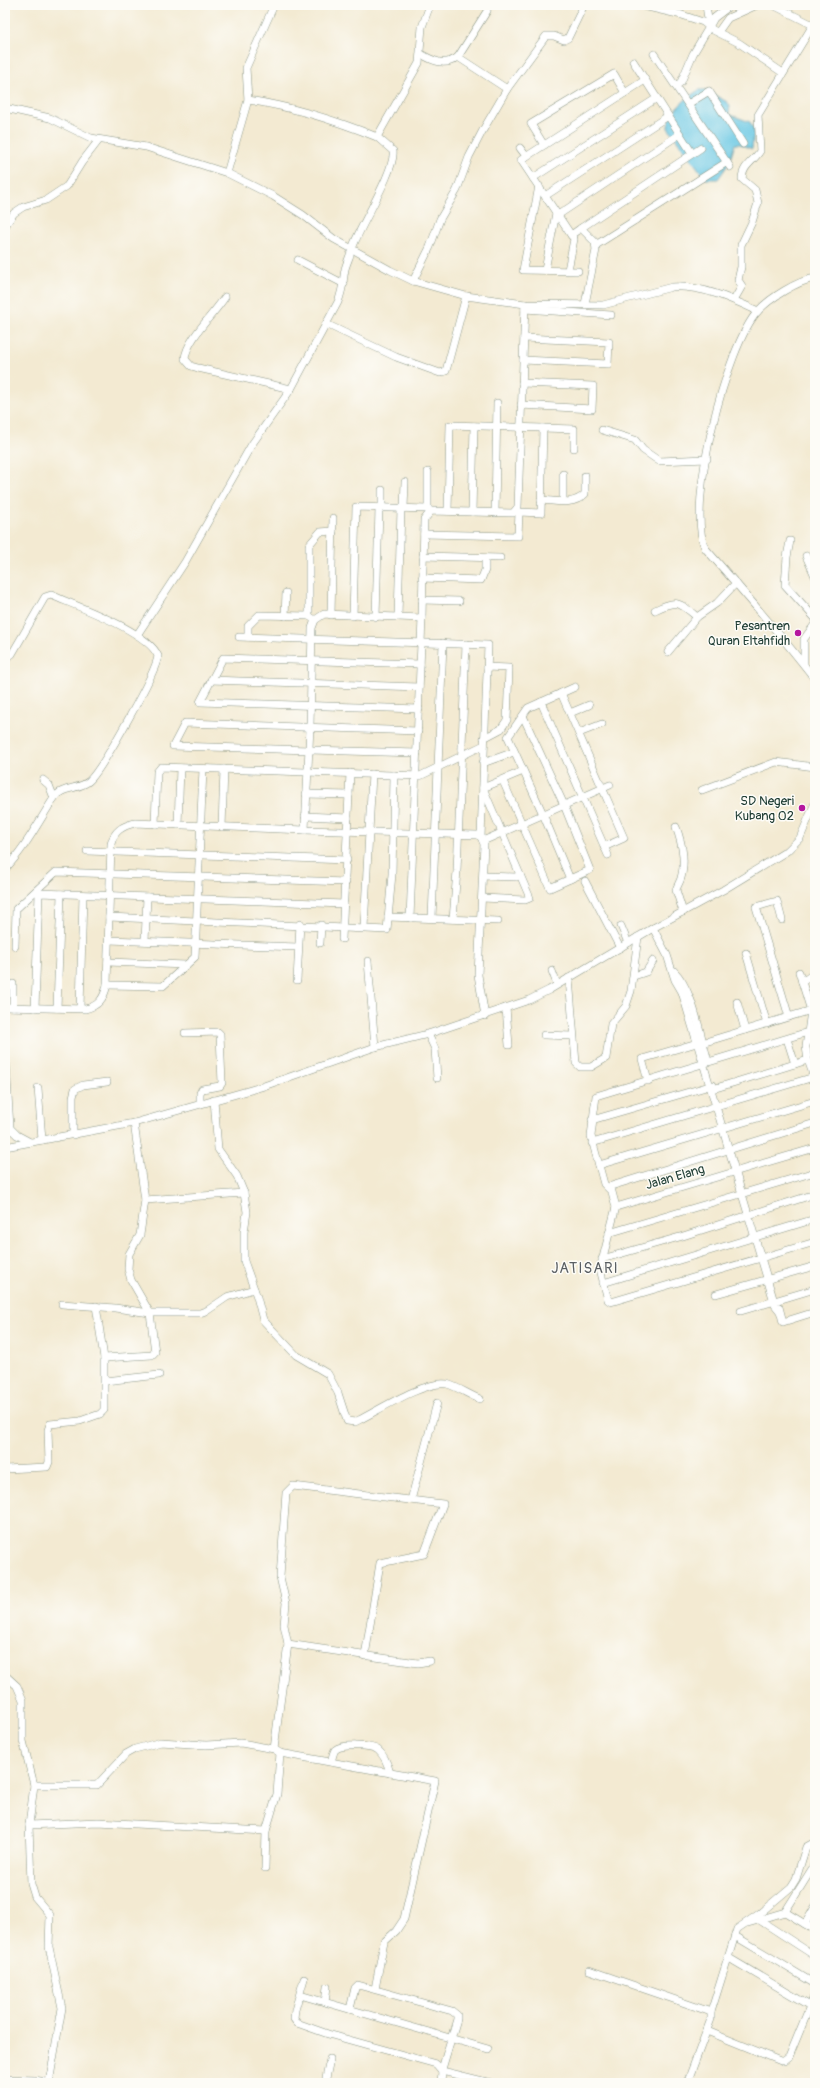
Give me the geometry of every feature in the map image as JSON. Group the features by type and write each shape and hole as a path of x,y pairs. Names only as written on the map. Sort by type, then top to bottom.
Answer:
{"street":[{"path":"227,173 248,100 246,68 274,5"},
{"path":"378,137 417,69 421,54 422,27 430,5"},
{"path":"414,281 431,244 438,223 460,184 469,157 507,89 546,36 554,36 564,40 568,38 584,5"},
{"path":"639,5 682,15 703,22 709,27 739,43 783,73"},
{"path":"706,5 709,27"},
{"path":"676,86 681,82 693,54 714,18 730,5"},
{"path":"718,32 728,18 757,5"},
{"path":"734,300 742,286 738,280 741,268 741,245 752,222 758,204 755,190 742,179 742,173 760,151 758,115 813,25 773,5"},
{"path":"421,54 433,61 452,61 458,57 487,10"},
{"path":"807,36 815,40"},
{"path":"595,243 727,163 654,54"},
{"path":"458,57 507,89"},
{"path":"633,61 692,153"},
{"path":"544,145 531,124 614,74 625,93"},
{"path":"568,270 574,240 521,160 645,80"},
{"path":"688,104 710,91 743,144"},
{"path":"533,178 657,98"},
{"path":"137,635 184,562 252,444 291,389 338,302 344,284 346,265 352,248 383,185 394,158 393,151 378,137 312,114 278,105 248,100"},
{"path":"5,108 50,118 82,135 99,140 146,147 227,173 273,196 303,215 334,239 414,281 466,296 525,306 611,315"},
{"path":"545,196 668,116"},
{"path":"545,270 557,214 680,134"},
{"path":"5,226 14,213 23,207 46,200 67,186 82,162 99,140"},
{"path":"520,148 526,156"},
{"path":"571,235 701,148"},
{"path":"539,186 523,270 578,270"},
{"path":"581,228 595,243 596,250 585,304"},
{"path":"298,260 344,284"},
{"path":"815,278 793,286 758,311 740,341 719,397 700,494 700,524 702,541 705,548 804,663 815,679"},
{"path":"525,306 585,304 602,305 672,287 683,286 734,300 758,311"},
{"path":"326,324 396,357 440,373 446,371 466,296"},
{"path":"225,297 192,340 185,353 185,359 191,366 198,368 291,389"},
{"path":"424,534 518,536 520,427 525,306"},
{"path":"523,360 608,364 609,342 524,338"},
{"path":"521,405 592,409 593,386 522,383"},
{"path":"495,513 497,403"},
{"path":"448,512 450,425 574,429 574,448"},
{"path":"472,512 474,426"},
{"path":"359,507 402,508 448,512 513,513 518,511 541,513 543,428"},
{"path":"602,430 635,440 643,450 659,461 707,459"},
{"path":"410,918 415,833 424,520 429,510 428,472"},
{"path":"563,501 564,474"},
{"path":"541,500 573,502 579,500 584,494 585,476"},
{"path":"398,617 404,482"},
{"path":"376,617 382,490"},
{"path":"353,616 356,507 359,507 360,499"},
{"path":"331,615 333,518"},
{"path":"305,830 310,727 312,639 309,545 320,532 333,531"},
{"path":"790,541 785,585 815,618"},
{"path":"423,556 500,558"},
{"path":"806,556 815,576"},
{"path":"422,578 481,580 485,570 485,558"},
{"path":"668,652 698,618 717,603 736,583"},
{"path":"285,616 286,593"},
{"path":"5,655 9,656 12,654 45,597 51,595 117,623 137,635 156,652 158,656 148,682 114,743 89,781 65,790 54,798 6,866"},
{"path":"422,600 459,601"},
{"path":"654,610 673,602 679,603 698,618"},
{"path":"248,637 248,626 259,615 312,618 324,614 422,618"},
{"path":"804,663 804,640 815,624"},
{"path":"239,637 488,645 483,764 483,876 478,975 485,1016"},
{"path":"432,918 443,643"},
{"path":"454,919 459,835 466,644"},
{"path":"419,709 200,702 223,658 420,664"},
{"path":"155,824 157,772 161,767 416,776 438,767 461,756 484,742 501,730 507,720 509,668 487,666"},
{"path":"211,680 420,687"},
{"path":"570,879 543,814 508,737 528,708 575,687"},
{"path":"561,693 579,733 606,786 624,838 604,847"},
{"path":"541,702 608,855"},
{"path":"570,713 589,705"},
{"path":"503,780 550,888 590,870 564,805 523,716"},
{"path":"417,753 173,746 185,723 418,731"},
{"path":"579,733 602,724"},
{"path":"483,764 514,752"},
{"path":"702,790 776,762 815,767"},
{"path":"178,825 180,768"},
{"path":"107,985 159,987 167,984 195,957 198,855 203,769"},
{"path":"222,827 224,769"},
{"path":"483,788 523,771"},
{"path":"342,939 346,882 350,773"},
{"path":"364,928 372,774"},
{"path":"109,917 300,924 387,930 394,775"},
{"path":"44,780 49,785 54,798"},
{"path":"5,1007 92,1007 99,1002 105,994 107,985 110,874 113,836 119,830 135,823 459,835 482,839 502,832 606,786"},
{"path":"482,898 525,900 530,898 483,788"},
{"path":"306,794 349,795"},
{"path":"5,1147 134,1123 267,1084 375,1048 428,1034 485,1016 534,997 653,928 723,890 794,846 804,832 815,802"},
{"path":"305,816 348,818"},
{"path":"676,827 681,843 683,859 682,877 676,890 683,912"},
{"path":"87,851 347,860"},
{"path":"15,946 16,909 56,872 346,882"},
{"path":"483,876 516,877 520,875"},
{"path":"585,881 620,948"},
{"path":"34,1008 39,893 197,899"},
{"path":"57,1008 61,894"},
{"path":"80,1008 83,895"},
{"path":"110,895 344,904"},
{"path":"145,941 147,897"},
{"path":"782,920 777,901 756,907 789,1017"},
{"path":"388,916 498,921"},
{"path":"297,980 300,924"},
{"path":"320,943 321,925"},
{"path":"621,926 628,943"},
{"path":"653,928 674,970 675,980 682,992 700,1043 783,1322 815,1312"},
{"path":"569,978 573,1036 578,1066 588,1068 604,1059 611,1024 626,1006 634,976 638,937"},
{"path":"109,940 298,947"},
{"path":"746,953 767,1024"},
{"path":"368,961 375,1048"},
{"path":"634,976 646,972 653,961"},
{"path":"108,962 186,965"},
{"path":"552,970 558,984"},
{"path":"592,1144 814,1079 808,1060 806,1047 813,1010 799,972"},
{"path":"802,982 815,973"},
{"path":"13,984 13,1007"},
{"path":"737,1002 745,1030"},
{"path":"506,1008 509,1045"},
{"path":"648,1081 642,1059 813,1010"},
{"path":"184,1033 218,1032 220,1034 222,1083 220,1086 207,1087 201,1091 200,1104"},
{"path":"808,1032 596,1096 591,1136 604,1184 612,1192 616,1206 600,1269 608,1300 611,1302 815,1242"},
{"path":"428,1034 435,1049 437,1078"},
{"path":"544,1036 573,1036"},
{"path":"787,1039 795,1064"},
{"path":"5,1046 10,1128 16,1135 30,1142"},
{"path":"592,1120 808,1060"},
{"path":"73,1135 73,1097 75,1089 83,1085 107,1082"},
{"path":"38,1088 42,1140"},
{"path":"214,1100 218,1150 236,1176 244,1193 247,1212 244,1232 244,1261 265,1324 301,1358 328,1374 338,1393 345,1418 349,1422 359,1420 436,1383 451,1385 480,1399"},
{"path":"599,1165 815,1101"},
{"path":"104,1358 154,1354 150,1313 132,1280 128,1264 130,1254 140,1235 145,1200 134,1123"},
{"path":"608,1187 815,1123"},
{"name":"Jalan Elang","path":"616,1206 815,1148"},
{"path":"609,1233 815,1172"},
{"path":"145,1200 244,1193"},
{"path":"602,1259 683,1236 815,1194"},
{"path":"603,1282 815,1219"},
{"path":"716,1294 815,1266"},
{"path":"62,1304 96,1306 150,1313 203,1312 227,1297 254,1289"},
{"path":"742,1311 815,1290"},
{"path":"5,1469 46,1466 49,1462 49,1425 53,1423 80,1421 103,1412 105,1408 104,1358 96,1306"},
{"path":"105,1381 159,1376"},
{"path":"411,1500 437,1403"},
{"path":"265,1868 266,1831 277,1794 277,1751 288,1644 284,1625 286,1604 280,1577 286,1493 288,1489 293,1486 443,1504 424,1554 380,1563 365,1656"},
{"path":"288,1644 365,1656 418,1662 430,1661"},
{"path":"5,1675 16,1686 22,1695 24,1710 23,1741 34,1785 29,1825 31,1884 35,1897 50,1914 49,1947 62,2002 60,2023 49,2083 35,2080 5,2079"},
{"path":"34,1785 97,1785 126,1754 135,1749 161,1742 206,1745 241,1743 331,1762 435,1781 404,1919 396,1931 384,1942 375,1989"},
{"path":"331,1762 335,1751 342,1746 366,1746 378,1750 387,1761 390,1773"},
{"path":"29,1825 98,1822 266,1831"},
{"path":"686,2083 712,2016 711,2012 737,1929 760,1914 791,1887 796,1879 806,1847 815,1842"},
{"path":"744,1924 761,1921 785,1912 815,1864"},
{"path":"805,1924 815,1907"},
{"path":"785,1912 815,1930"},
{"path":"761,1921 815,1956"},
{"path":"735,1936 815,1984"},
{"path":"729,1958 810,2006"},
{"path":"589,1970 711,2012"},
{"path":"304,1979 294,2019 301,2025 436,2064 442,2070 491,2083"},
{"path":"350,2009 357,1985 455,2013 457,2019 442,2070 441,2083"},
{"path":"325,2002 327,1986"},
{"path":"707,2031 784,2061 789,2057 815,1994"},
{"path":"300,1995 488,2050"},
{"path":"325,2083 330,2058"}],"water":[{"path":"699,90 706,90 727,102 730,105 729,113 750,122 754,130 752,149 740,144 735,144 729,163 718,179 706,179 668,128 671,117 679,106"}],"place":[{"name":"Pesantren Quran Eltahfidh","path":"798,633"},
{"name":"SD Negeri Kubang 02","path":"802,808"}],"district":[{"name":"JATISARI","path":"585,1268"}]}
